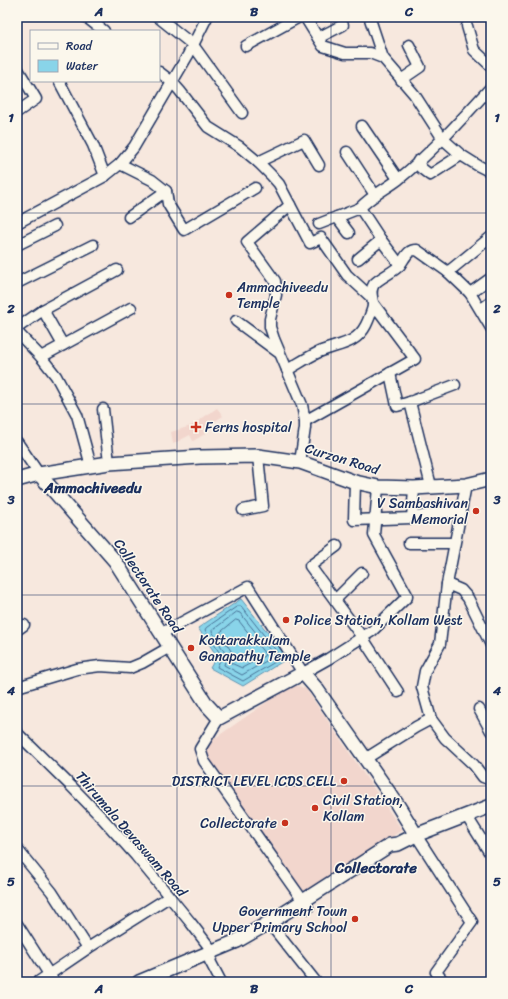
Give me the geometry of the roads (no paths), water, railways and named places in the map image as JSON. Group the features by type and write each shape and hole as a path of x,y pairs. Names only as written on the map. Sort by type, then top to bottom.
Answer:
{"main road":[{"name":"Curzon Road","path":"17,480 39,474 109,463 200,457 258,456 300,462 355,482 378,487 414,488 466,485 491,479"},
{"name":"Collectorate Road","path":"39,474 115,561 207,705 219,718"},
{"path":"219,718 303,673 316,688 397,804 416,835"},
{"path":"158,982 211,957 272,921 306,904 395,851 398,844 416,835 466,815 490,808"},
{"path":"139,982 211,957 233,952 274,929 306,904"}],"street":[{"path":"86,17 99,30"},
{"path":"158,17 193,45 242,113"},
{"path":"17,222 105,176 120,164 134,147 193,45 207,17"},
{"path":"246,46 299,17"},
{"path":"305,17 323,46 345,53 370,53 383,58"},
{"path":"370,19 383,58 414,94 443,139 461,155 477,166 491,172"},
{"path":"318,38 344,25"},
{"path":"467,26 474,50 491,66"},
{"path":"401,80 420,67 409,44"},
{"path":"17,68 36,99 17,112"},
{"path":"160,73 172,82 208,127 240,147 258,162 279,184 310,243 321,238 347,275 372,300 415,359 305,421"},
{"path":"60,82 93,145 105,176"},
{"path":"319,224 360,208 375,195 398,180 443,139 491,87"},
{"path":"362,126 398,180"},
{"path":"258,162 304,140 319,165"},
{"path":"348,152 375,195"},
{"path":"418,162 430,175 461,155"},
{"path":"120,164 152,180 166,191 168,204 184,230 255,188"},
{"path":"129,217 166,191"},
{"path":"290,205 248,242 275,281 276,295 270,319 270,327 302,406 305,428 300,462"},
{"path":"360,208 400,265"},
{"path":"338,217 349,233"},
{"path":"17,245 55,226"},
{"path":"448,272 491,236"},
{"path":"358,259 381,240"},
{"path":"17,283 93,245"},
{"path":"287,370 320,352 350,342 366,325 372,311 371,289 374,284 400,265 409,252 415,250 448,272 470,293 491,328"},
{"path":"17,328 43,310 117,270"},
{"path":"470,293 491,278"},
{"path":"481,310 491,302"},
{"path":"41,357 131,308"},
{"path":"43,310 63,345"},
{"path":"236,322 280,353"},
{"path":"17,332 41,357 56,376 78,416 91,466"},
{"path":"390,373 398,406 455,384"},
{"path":"410,402 431,486"},
{"path":"102,409 109,463"},
{"path":"17,442 39,474"},
{"path":"243,510 264,506 258,456"},
{"path":"355,482 354,520 412,518 444,512 461,512"},
{"path":"466,485 447,584 440,644 425,671 422,687 431,719 445,738 488,776"},
{"path":"162,633 248,587 303,673 372,631 407,597 405,590 374,535 378,487"},
{"path":"412,518 414,488"},
{"path":"409,543 454,543"},
{"path":"337,546 310,566 362,637 398,692"},
{"path":"335,600 362,573"},
{"path":"447,584 461,590 468,598 490,640"},
{"path":"17,687 77,669 100,666 130,668 170,647"},
{"path":"479,709 491,731"},
{"path":"219,718 200,749 204,761 306,904"},
{"path":"365,759 431,719"},
{"name":"Thirumala Devaswam Road","path":"18,736 72,786 136,856 191,923 211,957 221,982"},
{"path":"466,815 491,855"},
{"path":"416,835 472,922 436,972 444,982"},
{"path":"17,849 52,892 88,948"},
{"path":"38,982 52,978 88,948 169,897"},
{"path":"17,924 52,978"},
{"path":"274,929 316,982"}],"water":[{"path":"241,599 288,658 243,686 210,668 217,656 198,628"}],"place":[{"name":"Ammachiveedu Temple","path":"229,295"},
{"name":"Ferns hospital","path":"196,427"},
{"name":"V Sambashivan Memorial","path":"476,511"},
{"name":"Police Station, Kollam West","path":"286,620"},
{"name":"Kottarakkulam Ganapathy Temple","path":"191,648"},
{"name":"DISTRICT LEVEL ICDS CELL","path":"344,781"},
{"name":"Civil Station, Kollam","path":"315,808"},
{"name":"Collectorate","path":"285,823"},
{"name":"Government Town Upper Primary School","path":"355,919"}],"district":[{"name":"Ammachiveedu","path":"93,488"},
{"name":"Collectorate","path":"376,868"}]}
